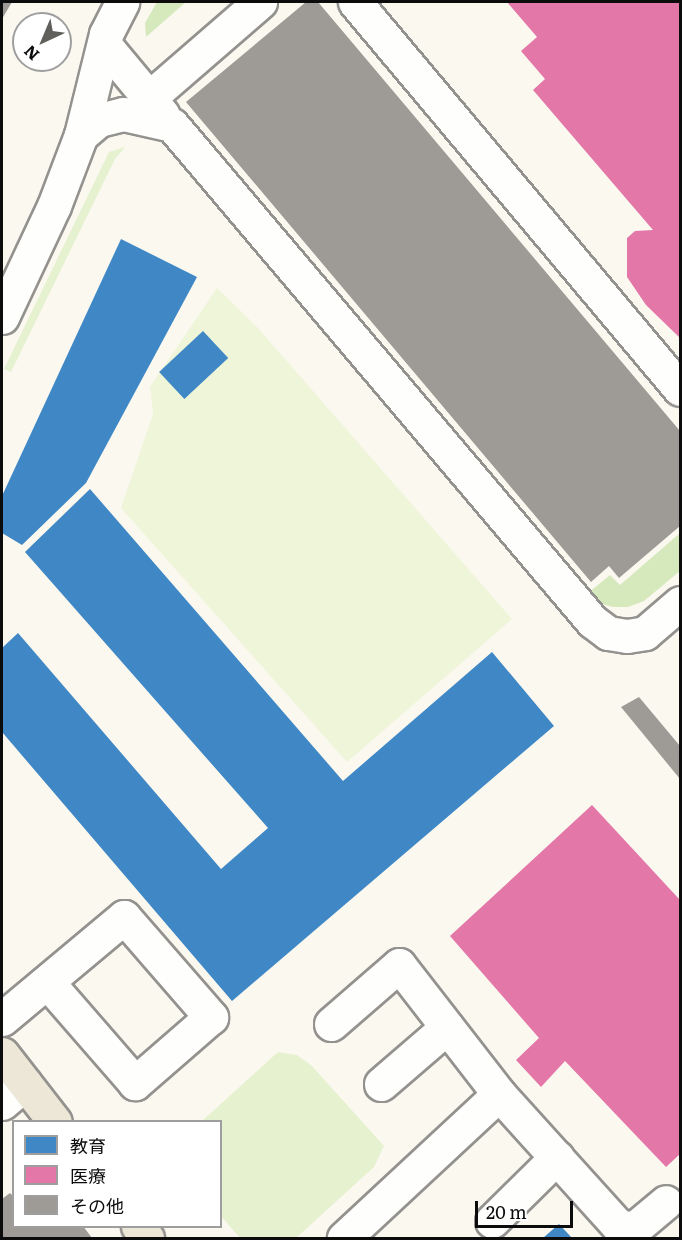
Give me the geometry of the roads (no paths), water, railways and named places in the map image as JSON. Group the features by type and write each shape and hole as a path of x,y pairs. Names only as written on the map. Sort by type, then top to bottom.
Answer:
{"main road":[{"path":"2,1054 13,1093 52,1120"}],"street":[{"path":"2,317 54,206 81,135 104,44 122,2"},
{"path":"149,98 261,2"},
{"path":"355,2 681,389"},
{"path":"104,44 592,621 608,633 627,636 645,633 681,603"},
{"path":"81,135 99,120 123,114 172,125"},
{"path":"2,1019 48,983 124,917 211,1017 135,1083 48,983"},
{"path":"331,1024 399,964 499,1094 619,1227 635,1228 666,1202"},
{"path":"381,1084 447,1027"},
{"path":"344,1239 499,1094"},
{"path":"492,1221 557,1157"}]}
